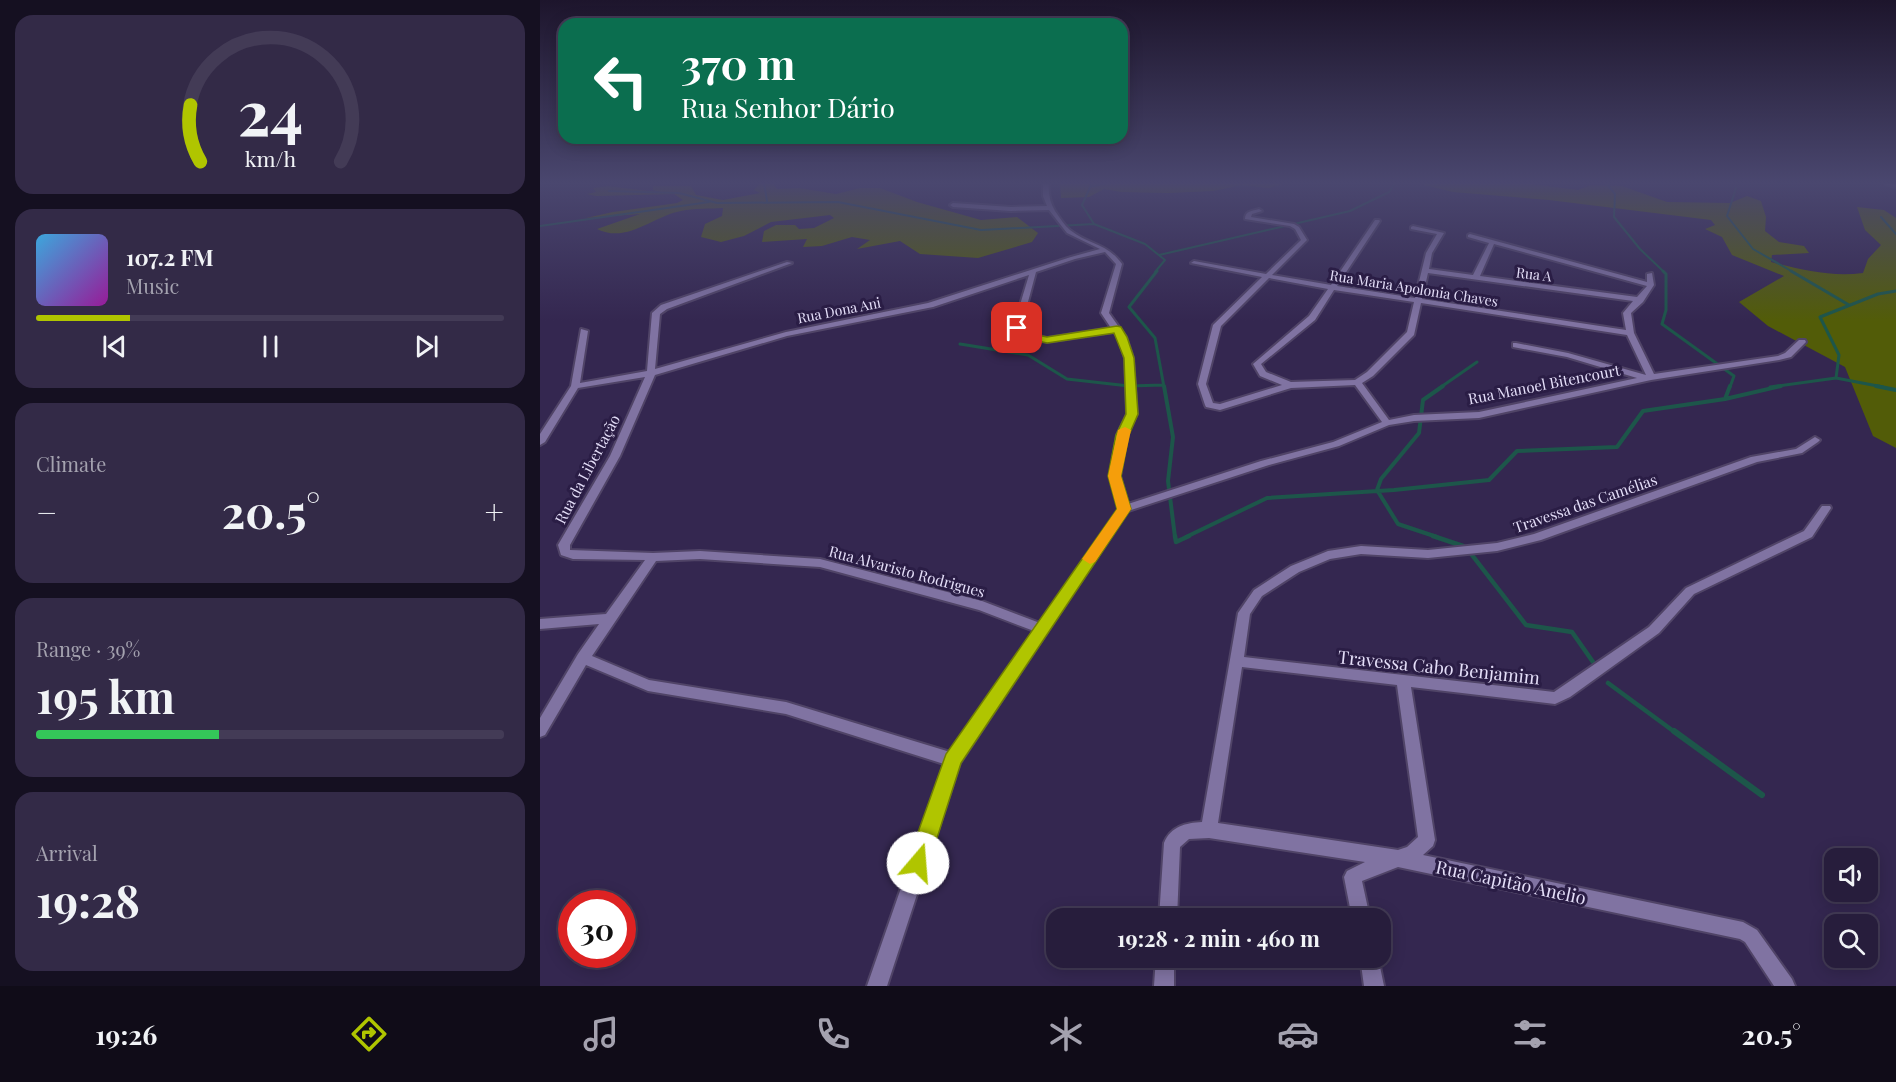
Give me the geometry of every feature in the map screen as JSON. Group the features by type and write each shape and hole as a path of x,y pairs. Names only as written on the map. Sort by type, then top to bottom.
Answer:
{"street":[{"path":"877,986 953,760 1124,509 1115,476 1122,435 1132,414 1129,358 1122,337 1105,313 1119,264 1114,255 1067,229"},
{"path":"1298,229 1304,240 1217,325 1202,384 1209,405 1220,407 1290,385 1357,382 1370,374 1411,333 1429,253 1441,233 1419,229"},
{"path":"1290,385 1263,374 1257,364 1312,318 1335,288 1372,229"},
{"path":"1470,236 1652,285"},
{"path":"1475,279 1492,242"},
{"name":"Rua Dona Ani","path":"575,386 651,373 786,334 930,305 1106,250"},
{"name":"Rua da Libertação","path":"653,557 573,555 565,552 564,545 615,456 651,373 656,313 664,307 789,262"},
{"name":"Rua Maria Apolonia Chaves","path":"1194,263 1335,288 1630,333"},
{"path":"1033,271 1017,328 1019,334 1047,340 1117,329"},
{"name":"Rua A","path":"1425,271 1640,300"},
{"path":"1648,377 1630,333 1627,313 1652,285 1650,274"},
{"path":"540,442 575,386 584,331"},
{"name":"Rua Manoel Bitencourt","path":"1124,509 1265,463 1336,444 1387,423 1414,418 1479,415 1648,377 1779,358 1788,356 1802,342"},
{"path":"1516,345 1568,355 1648,377"},
{"path":"1357,382 1387,423"},
{"name":"Travessa das Camélias","path":"1236,661 1244,613 1258,593 1295,569 1328,555 1361,550 1428,554 1497,547 1537,537 1755,459 1799,451 1815,440"},
{"name":"Travessa Cabo Benjamim","path":"1236,661 1555,698 1654,630 1690,591 1808,534 1826,508"},
{"name":"Rua Alvaristo Rodrigues","path":"653,557 700,555 820,563 982,606 1043,629"},
{"path":"540,731 583,658 653,557"},
{"path":"540,624 609,619"},
{"path":"583,658 648,685 786,708 953,760"},
{"path":"1209,830 1236,661"},
{"path":"1359,908 1353,877 1362,870 1421,849 1426,840 1403,682"},
{"name":"Rua Capitão Anelio","path":"1169,908 1172,843 1186,831 1209,830 1395,858 1743,931 1751,936 1785,986"},
{"path":"1164,986 1165,968"},
{"path":"1371,968 1374,986"}],"green space":[{"path":"597,229 636,229 619,233 608,233"},
{"path":"703,229 757,229 744,236 721,242 701,237"},
{"path":"768,229 1033,229 1038,233 1032,242 978,258 920,254 900,241 857,249 870,240 852,237 822,246 803,247 807,239 762,242 764,231"},
{"path":"1705,229 1765,229 1779,242 1804,246 1809,253 1772,255 1771,262 1805,270 1851,274 1863,273 1868,259 1881,245 1865,229 1896,229 1896,448 1873,436 1845,367 1768,326 1739,302 1784,276 1732,255 1722,237"}],"waterway":[{"path":"976,229 1000,229"},
{"path":"1107,229 1145,244 1165,260 1155,272"},
{"path":"1159,255 1272,229"},
{"path":"1624,229 1640,249 1664,272"},
{"path":"1737,229 1753,249 1793,272"},
{"path":"1892,229 1896,234"},
{"path":"1157,271 1129,307 1155,338 1164,387"},
{"path":"1791,271 1849,305"},
{"path":"1664,272 1666,274 1666,310 1662,324 1734,376 1730,387"},
{"path":"1836,378 1839,355 1820,317 1878,294 1896,291"},
{"path":"960,344 1028,355 1067,379 1129,386 1163,385"},
{"path":"1441,387 1477,362"},
{"path":"1770,387 1836,378"},
{"path":"1836,378 1883,387"},
{"path":"1164,386 1173,437 1168,481 1175,537"},
{"path":"1378,491 1381,479 1419,433 1423,400 1443,386"},
{"path":"1725,399 1730,386"},
{"path":"1725,399 1781,386"},
{"path":"1876,386 1896,390"},
{"path":"1378,491 1489,480 1517,451 1617,447 1643,411 1725,399"},
{"path":"1186,537 1267,498 1378,491"},
{"path":"1378,491 1398,524 1437,537"},
{"path":"1175,536 1176,542 1189,536"},
{"path":"1433,536 1463,546"},
{"path":"1472,555 1526,625 1572,632 1593,662"},
{"path":"1608,683 1676,733"},
{"path":"1674,731 1762,795"}],"slow traffic":[{"path":"1090,559 1124,509 1115,476 1125,430"}],"route":[{"path":"918,863 953,760 1124,509 1115,476 1122,435 1132,414 1129,358 1122,337 1117,329 1047,340 1019,334 1017,328"}]}
